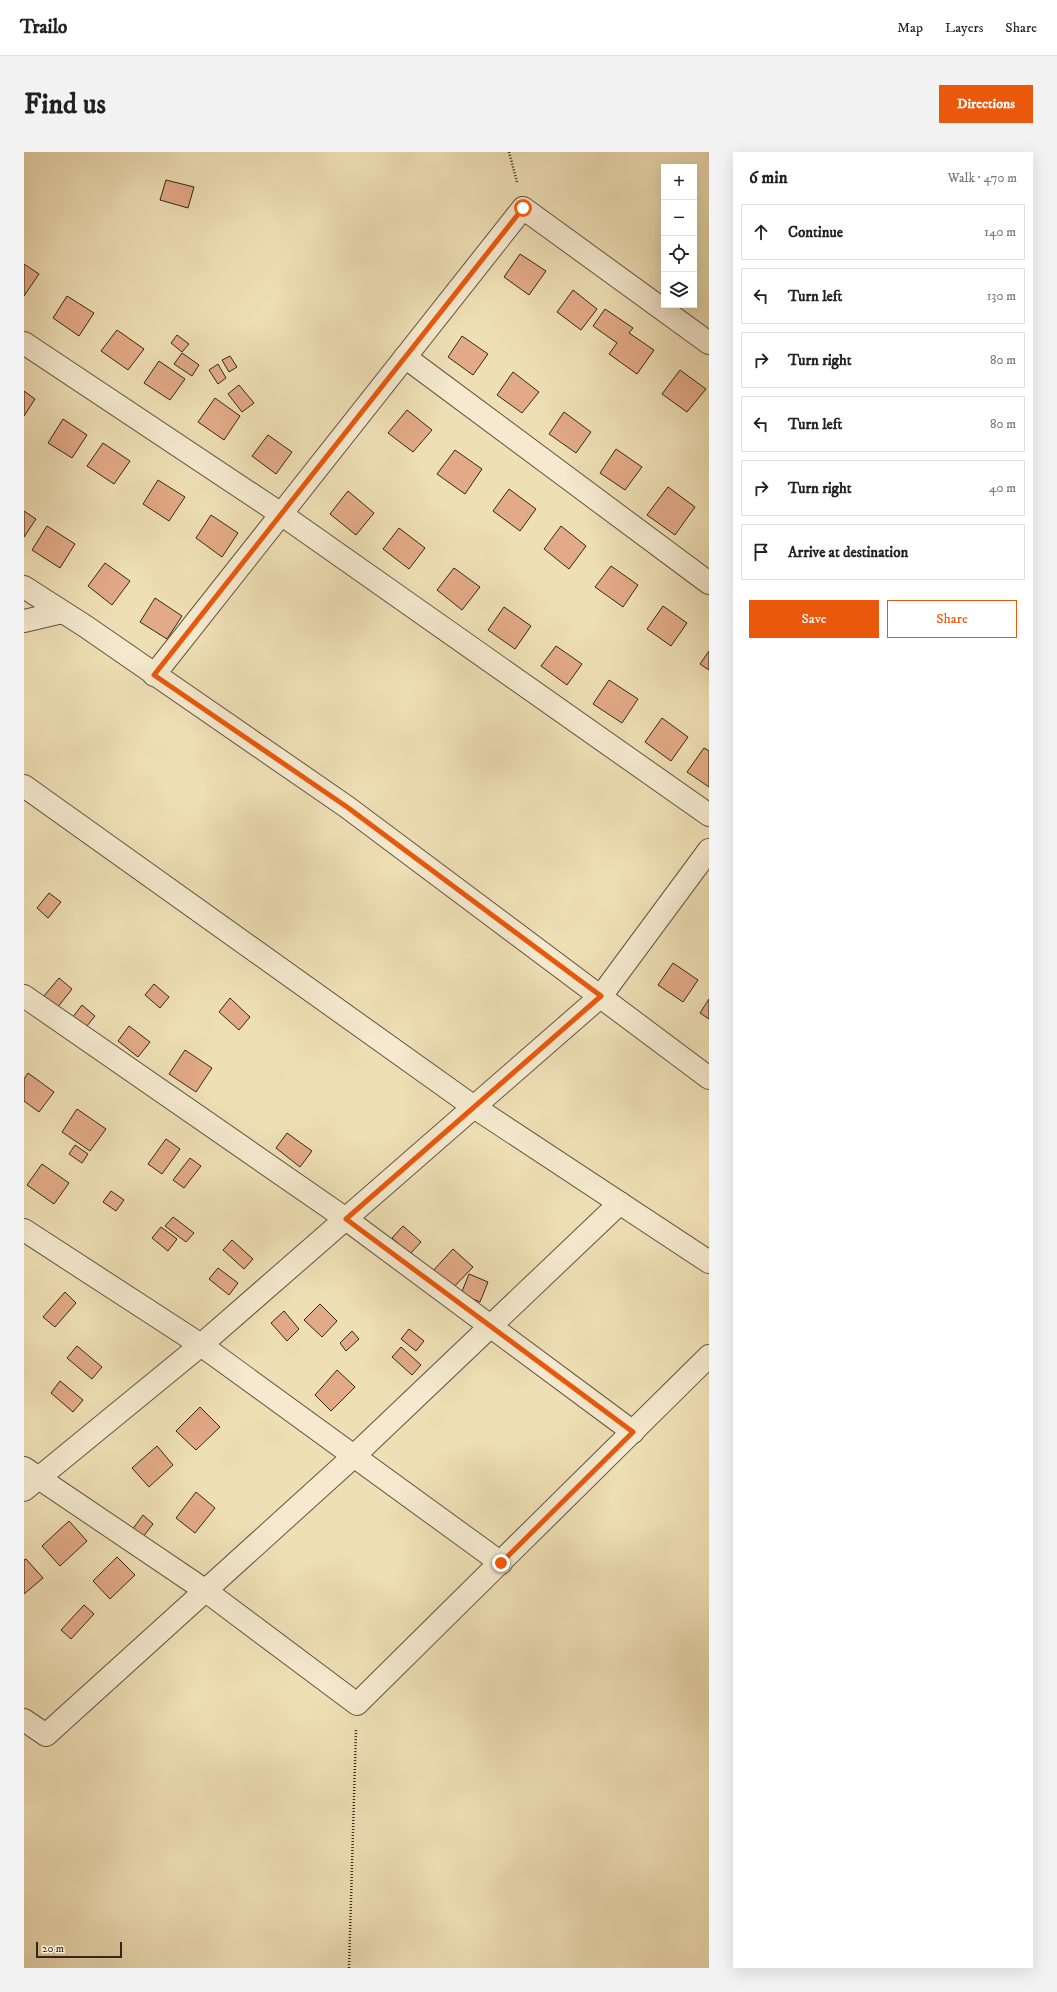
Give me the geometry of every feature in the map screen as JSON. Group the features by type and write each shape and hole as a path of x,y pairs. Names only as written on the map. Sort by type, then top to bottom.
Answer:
{"street":[{"path":"154,675 523,208 709,343"},
{"path":"24,342 281,514 709,814"},
{"path":"405,357 709,583"},
{"path":"24,587 347,807 709,1078"},
{"path":"24,621 62,612"},
{"path":"24,786 474,1107 709,1262"},
{"path":"709,850 601,996 201,1345 28,1478 206,1591 357,1704 709,1356"},
{"path":"24,996 346,1219 633,1432"},
{"path":"24,1720 46,1736 354,1456 620,1203"},
{"path":"24,1230 201,1345 501,1563"}],"path":[{"path":"509,152 523,208"},
{"path":"349,1968 357,1704"}],"building":[{"path":"166,180 194,187 188,208 160,200"},
{"path":"520,254 546,271 529,295 504,277"},
{"path":"24,264 39,274 24,296"},
{"path":"573,290 597,309 581,330 557,312"},
{"path":"67,296 94,313 79,336 53,318"},
{"path":"605,309 633,328 629,333 654,350 637,374 609,354 617,343 593,326"},
{"path":"117,330 144,349 128,370 101,351"},
{"path":"177,335 189,344 182,352 171,343"},
{"path":"462,336 488,354 473,375 448,357"},
{"path":"182,353 199,365 192,376 174,364"},
{"path":"230,356 237,367 229,372 222,360"},
{"path":"159,361 185,379 170,400 144,383"},
{"path":"218,364 226,378 218,384 209,370"},
{"path":"680,370 706,389 687,412 662,394"},
{"path":"513,372 539,392 522,413 497,395"},
{"path":"239,385 254,403 242,412 228,394"},
{"path":"24,391 35,399 24,416"},
{"path":"215,398 240,416 224,440 198,422"},
{"path":"407,410 432,430 413,452 388,433"},
{"path":"564,412 591,432 576,453 549,434"},
{"path":"63,419 87,435 72,458 48,443"},
{"path":"268,435 292,452 276,474 252,456"},
{"path":"103,443 130,461 114,484 87,466"},
{"path":"616,449 642,467 625,490 600,473"},
{"path":"455,450 482,469 465,494 437,474"},
{"path":"158,480 185,497 169,521 143,504"},
{"path":"668,487 695,507 675,535 647,515"},
{"path":"509,489 536,509 520,531 493,511"},
{"path":"348,491 374,513 356,535 330,514"},
{"path":"24,511 36,519 24,537"},
{"path":"211,515 238,533 222,557 196,538"},
{"path":"47,526 75,544 60,568 32,550"},
{"path":"561,526 586,546 569,569 544,549"},
{"path":"399,528 425,548 409,569 383,549"},
{"path":"105,563 130,581 112,605 88,586"},
{"path":"611,566 638,585 623,607 595,587"},
{"path":"454,568 480,587 462,610 437,590"},
{"path":"155,598 182,616 167,639 140,622"},
{"path":"663,606 687,623 671,646 647,629"},
{"path":"504,607 531,626 515,649 488,630"},
{"path":"556,646 582,664 567,685 541,666"},
{"path":"709,651 709,670 700,664"},
{"path":"609,680 638,699 622,723 593,704"},
{"path":"662,718 688,737 671,761 645,742"},
{"path":"704,748 709,751 709,787 687,772"},
{"path":"49,893 61,902 48,918 37,908"},
{"path":"673,963 698,980 683,1002 658,985"},
{"path":"59,978 72,989 53,1013 39,1002"},
{"path":"154,984 169,997 160,1008 145,995"},
{"path":"230,998 250,1017 239,1030 219,1012"},
{"path":"709,999 709,1019 700,1013"},
{"path":"82,1005 95,1016 82,1032 69,1022"},
{"path":"129,1026 150,1042 138,1057 118,1041"},
{"path":"185,1050 212,1068 196,1092 169,1074"},
{"path":"28,1073 54,1092 39,1112 24,1101 24,1079"},
{"path":"77,1109 106,1129 90,1151 62,1132"},
{"path":"287,1133 312,1151 300,1167 276,1148"},
{"path":"166,1139 180,1149 162,1174 148,1164"},
{"path":"75,1145 88,1154 82,1163 69,1154"},
{"path":"190,1158 201,1166 184,1188 173,1180"},
{"path":"42,1164 69,1183 54,1204 27,1185"},
{"path":"111,1191 124,1200 116,1211 103,1202"},
{"path":"173,1217 194,1233 186,1242 165,1226"},
{"path":"403,1226 421,1242 410,1254 392,1238"},
{"path":"161,1227 177,1239 168,1251 152,1238"},
{"path":"232,1240 253,1259 244,1269 223,1250"},
{"path":"453,1249 473,1267 451,1290 432,1272"},
{"path":"218,1268 238,1283 229,1295 209,1279"},
{"path":"469,1274 488,1282 480,1302 461,1294"},
{"path":"65,1292 76,1303 55,1327 43,1317"},
{"path":"320,1304 337,1321 322,1337 304,1320"},
{"path":"284,1311 299,1329 287,1341 271,1323"},
{"path":"409,1329 424,1341 416,1351 401,1339"},
{"path":"352,1331 359,1339 346,1351 340,1343"},
{"path":"77,1346 102,1367 92,1379 67,1358"},
{"path":"401,1347 421,1365 412,1375 392,1357"},
{"path":"337,1370 355,1387 331,1411 315,1395"},
{"path":"60,1381 83,1400 73,1412 51,1393"},
{"path":"200,1407 220,1427 196,1450 176,1431"},
{"path":"157,1446 173,1465 149,1487 132,1468"},
{"path":"196,1492 215,1508 195,1533 176,1518"},
{"path":"143,1515 153,1524 139,1542 129,1534"},
{"path":"69,1521 87,1541 60,1566 42,1546"},
{"path":"117,1557 135,1575 110,1599 93,1581"},
{"path":"26,1559 43,1578 24,1594 24,1560"},
{"path":"84,1605 94,1614 71,1639 61,1630"}],"route":[{"path":"501,1563 633,1432 346,1219 601,996 347,807 154,675 523,208"}]}
